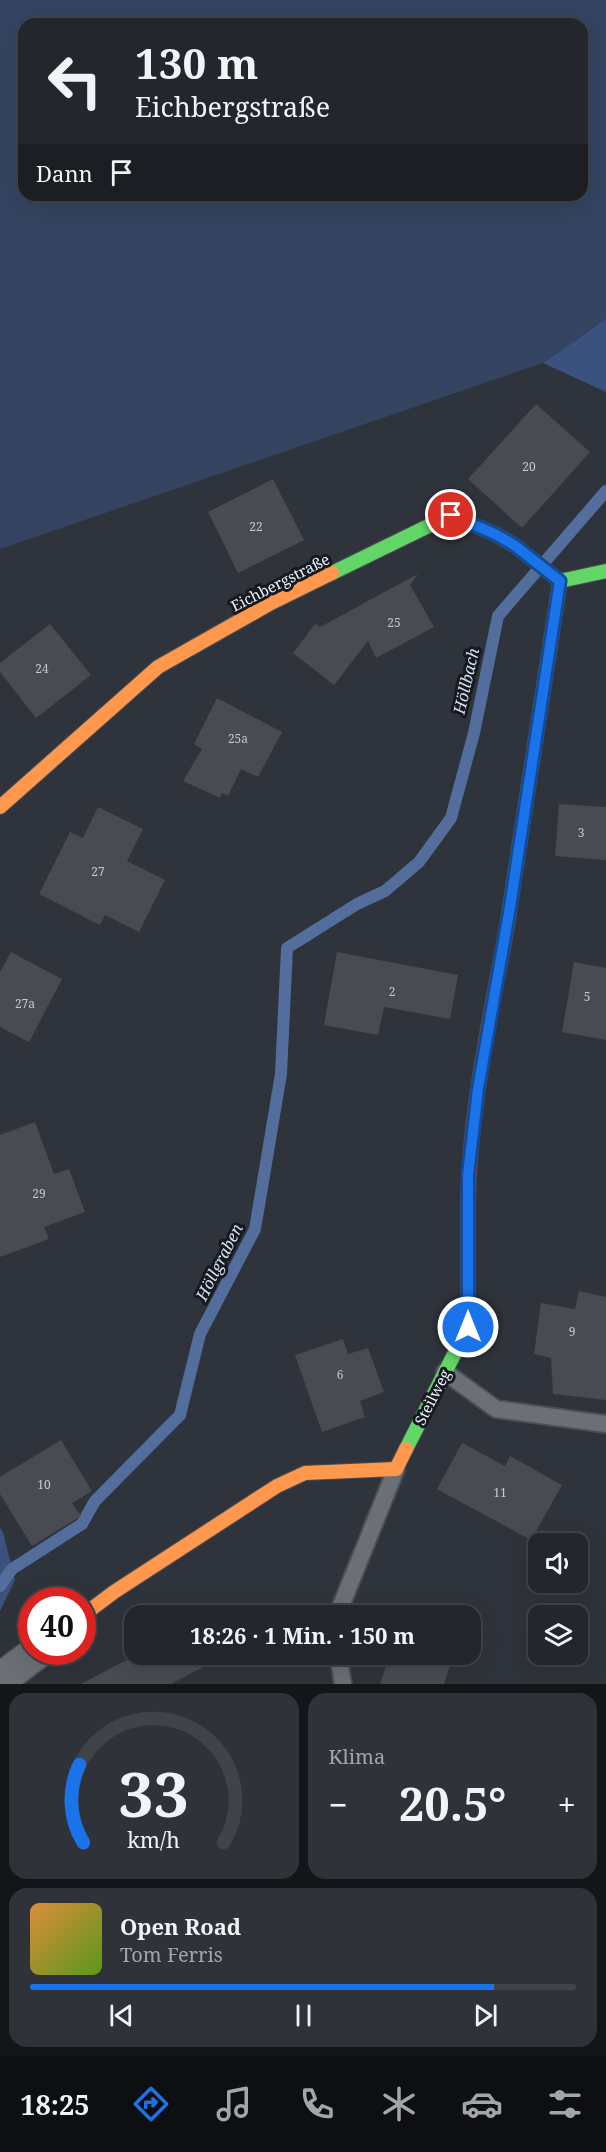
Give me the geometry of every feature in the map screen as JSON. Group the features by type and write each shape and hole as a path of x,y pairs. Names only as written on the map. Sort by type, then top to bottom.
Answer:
{"street":[{"name":"Eichbergstraße","path":"0,807 158,667 271,603 451,515 514,545 555,577"},
{"path":"555,577 606,571"},
{"name":"Steilweg","path":"396,1469 468,1327 468,1175 477,1100 510,907 555,577"},
{"path":"96,1606 277,1486 305,1473 396,1469"},
{"path":"0,1680 20,1665"}],"lane":[{"path":"445,1372 496,1409 606,1424"},
{"path":"341,1605 396,1469"},
{"path":"340,1665 343,1684"}],"shaded area":[{"path":"0,0 606,0 606,319 543,363 0,549"},
{"path":"606,319 606,392 543,363"},
{"path":"0,1528 15,1580 0,1611"}],"building":[{"path":"536,404 590,452 522,528 468,479"},
{"path":"273,479 304,540 238,573 208,512"},
{"path":"418,574 410,585 434,627 376,658 368,641 334,685 293,653 315,624 320,627"},
{"path":"50,624 91,675 36,718 0,672 0,663"},
{"path":"217,698 282,732 258,777 241,769 228,796 222,793 220,798 183,781 202,749 194,744"},
{"path":"559,804 606,807 606,860 555,856"},
{"path":"98,807 143,829 127,861 165,880 139,932 105,915 100,925 39,894 70,832 83,838"},
{"path":"11,952 62,979 29,1042 0,1027 0,972"},
{"path":"337,952 458,975 450,1019 384,1007 378,1035 324,1025"},
{"path":"574,962 606,968 606,1040 562,1032"},
{"path":"35,1122 54,1174 69,1169 85,1212 44,1227 49,1239 0,1257 0,1135"},
{"path":"579,1291 606,1297 606,1400 553,1394 551,1358 534,1354 541,1303 575,1309"},
{"path":"343,1339 348,1354 368,1348 384,1392 360,1401 365,1417 322,1432 295,1355"},
{"path":"61,1440 92,1491 72,1503 81,1516 32,1546 0,1494 0,1477"},
{"path":"462,1443 505,1466 510,1456 562,1485 535,1533 528,1533 528,1538 437,1489"},
{"path":"124,1661 124,1665 207,1665 171,1684 81,1684"},
{"path":"386,1665 450,1665 444,1684 380,1684"}],"waterway":[{"name":"Höllgraben","path":"0,1586 12,1569 82,1524 95,1501 180,1415 200,1334 255,1229 281,1074 287,948 357,904 385,891 419,862 451,818 474,733 498,616 606,491"}],"traffic: fast":[{"path":"332,573 451,515 514,545 560,581 606,571"},
{"path":"507,926 560,581"},
{"path":"406,1449 468,1327 468,1213"}],"traffic: slow":[{"path":"0,807 158,667 271,603 332,573"},
{"path":"96,1606 277,1486 305,1473 396,1469 406,1449"}],"traffic: jam":[{"path":"468,1213 476,1104 507,926"}],"route":[{"path":"451,515 514,545 560,581 510,907 478,1089 468,1175 468,1327"}],"water label":[{"name":"Höllbach","path":"466,681"}]}
